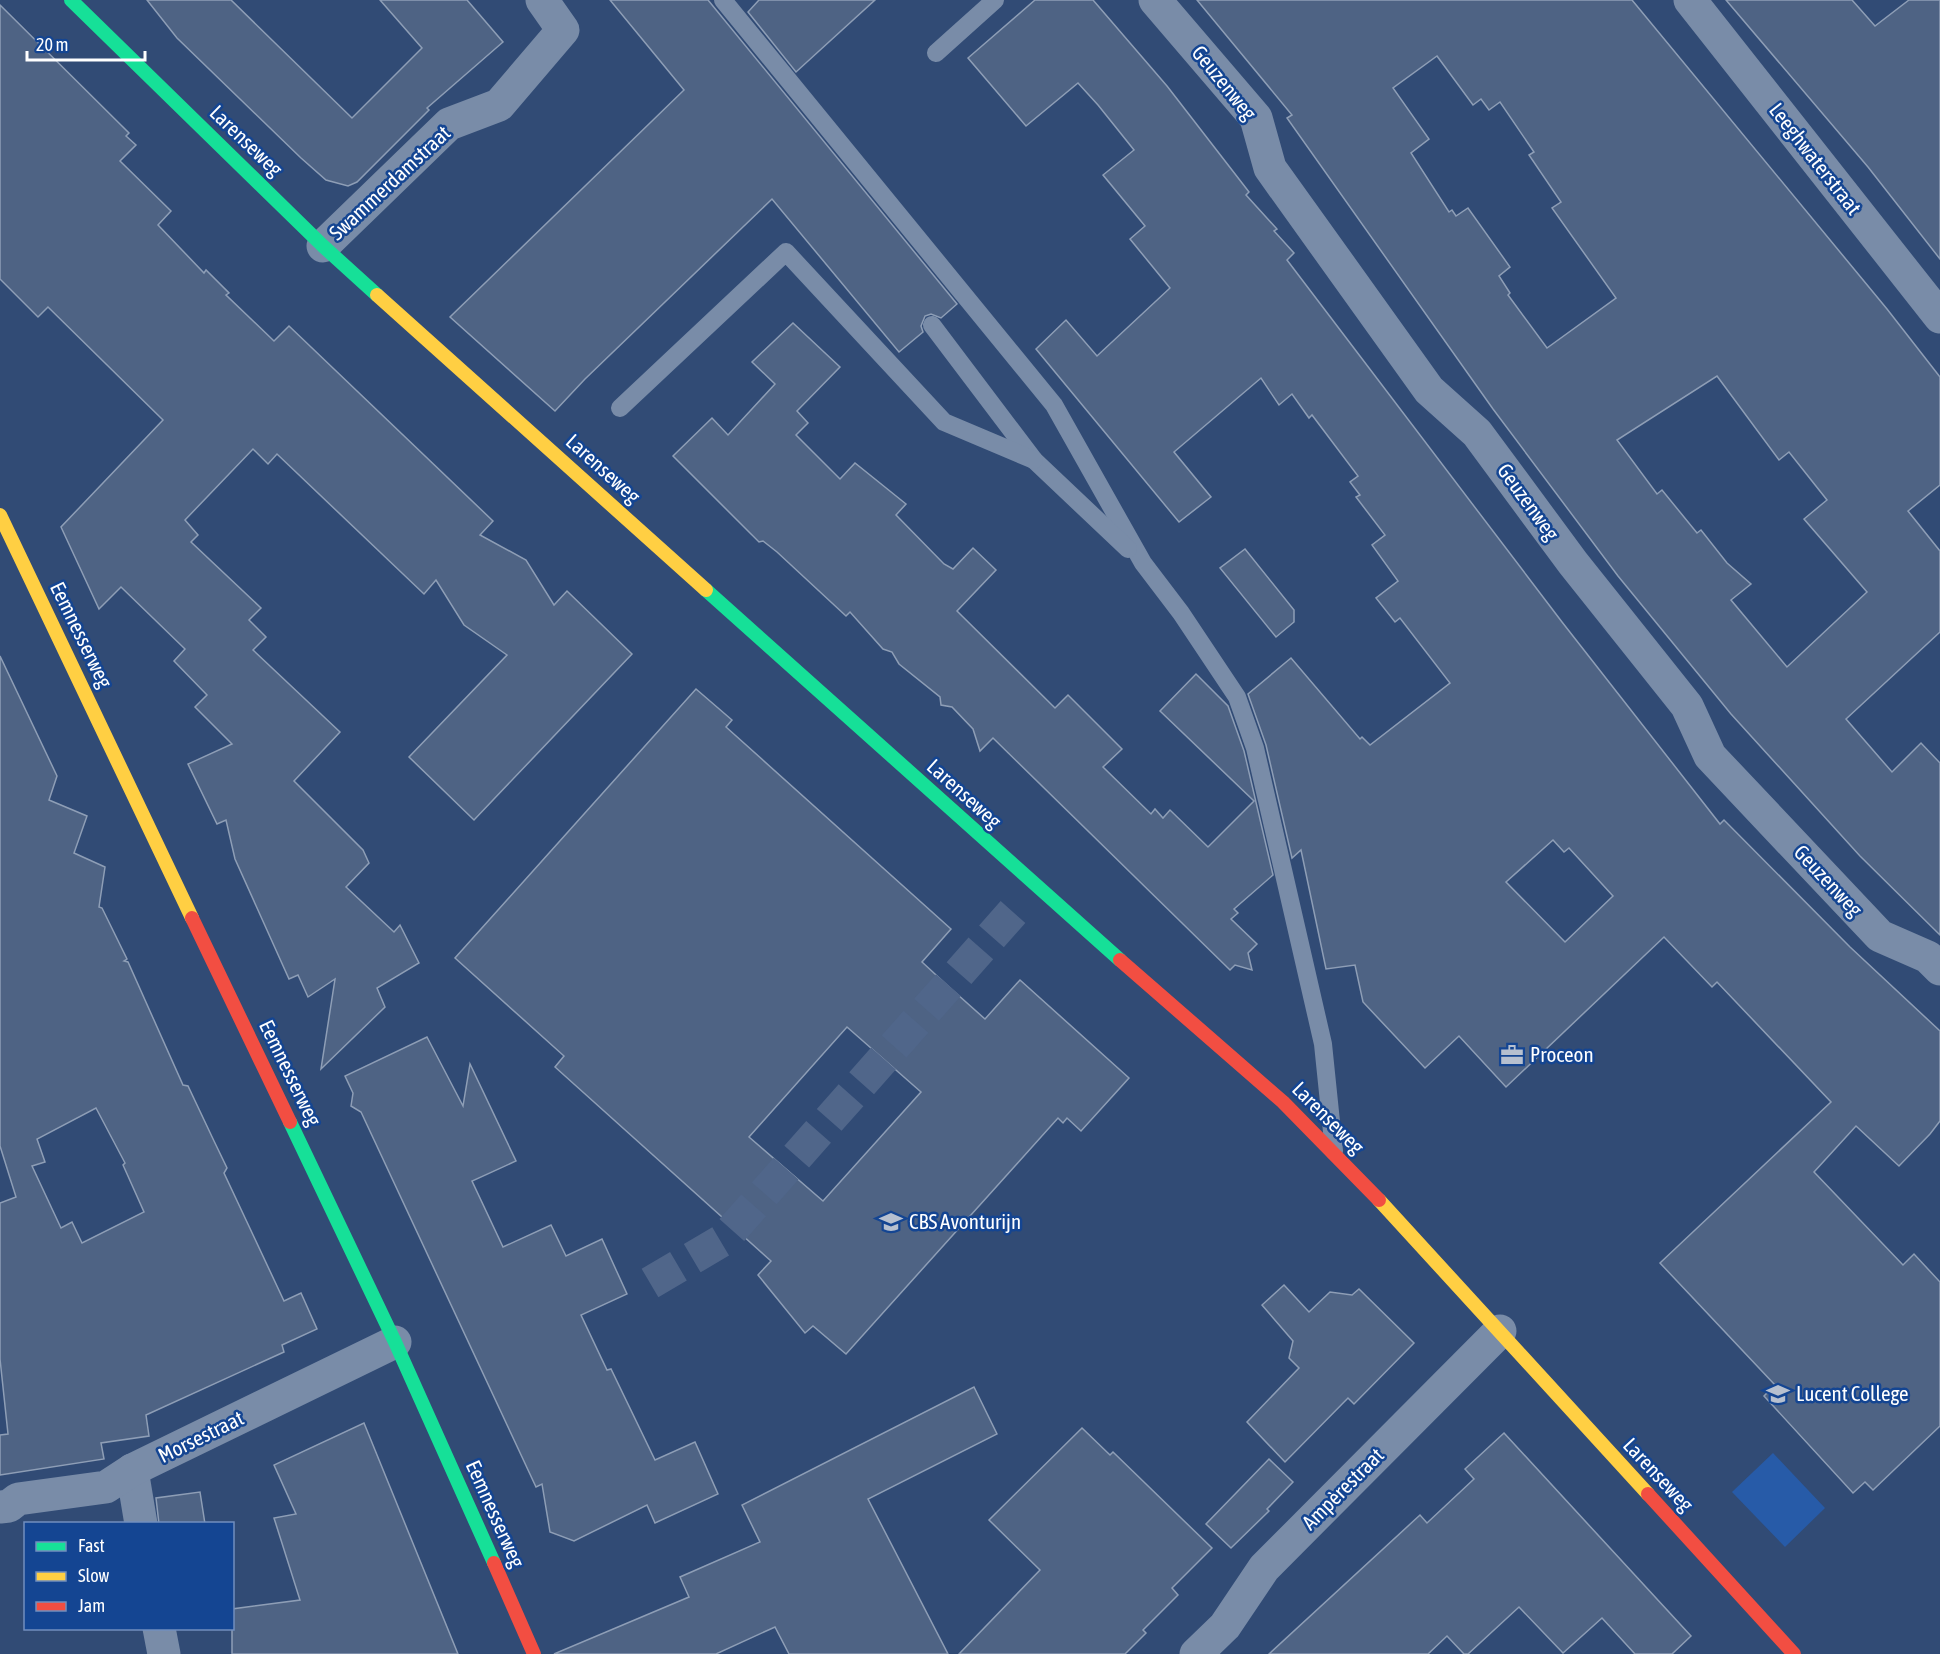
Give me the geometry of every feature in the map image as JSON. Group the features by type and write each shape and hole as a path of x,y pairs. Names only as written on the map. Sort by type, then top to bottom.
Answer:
{"street":[{"name":"Larenseweg","path":"71,0 323,246 1034,884 1283,1102 1334,1153 1500,1331 1789,1653"},
{"name":"Swammerdamstraat","path":"323,246 449,124 499,105 563,30 542,0"},
{"name":"Geuzenweg","path":"1155,0 1256,118 1270,168 1429,390 1477,433 1573,563 1686,706 1710,756 1880,936 1928,957 1940,969"},
{"name":"Leeghwaterstraat","path":"1690,0 1940,317"},
{"name":"Eemnesserweg","path":"0,515 395,1342 534,1654"},
{"name":"Ampèrestraat","path":"1196,1654 1225,1626 1264,1568 1500,1331"},
{"name":"Morsestraat","path":"0,1507 9,1506 18,1499 106,1487 132,1470 395,1342"},
{"path":"132,1470 141,1522"},
{"path":"159,1630 164,1654"}],"lane":[{"path":"723,0 1054,405 1143,563 1181,613 1238,697 1256,748 1323,1044 1334,1153"},
{"path":"936,53 995,0"},
{"path":"620,408 786,252 944,422 1034,460"},
{"path":"932,325 1034,460 1143,563"}],"shaded area":[{"path":"1773,1453 1825,1508 1785,1547 1732,1492"}],"building":[{"path":"147,0 231,0 352,118 422,48 380,0 467,0 503,42 427,108 429,110 357,182 348,186 326,180 301,158 177,38"},
{"path":"610,0 708,0 957,304 941,318 931,314 925,316 921,326 923,332 899,352 772,199 585,379 555,411 450,317 684,90"},
{"path":"759,0 875,0 796,72 748,12"},
{"path":"1035,0 1093,0 1167,86 1249,192 1246,195 1277,229 1274,231 1294,253 1287,260 1562,622 1720,824 1724,820 1850,947 1940,1031 1940,1121 1930,1134 1899,1166 1856,1126 1814,1172 1903,1265 1914,1254 1940,1282 1940,1426 1873,1490 1865,1482 1853,1493 1764,1396 1775,1385 1660,1263 1831,1102 1717,982 1712,987 1664,937 1506,1087 1459,1036 1425,1068 1363,1002 1355,965 1326,969 1301,850 1292,858 1266,745 1248,694 1291,658 1360,739 1362,737 1370,745 1450,683 1400,618 1395,622 1376,598 1398,581 1372,545 1385,535 1356,497 1360,495 1350,482 1358,476 1312,415 1309,418 1292,394 1279,405 1261,378 1174,452 1211,497 1179,522 1036,349 1066,320 1097,356 1170,288 1130,239 1145,226 1103,175 1134,150 1098,105 1078,83 1026,126 968,58","holes":["1553,840 1564,852 1569,848 1613,896 1565,942 1506,882"]},
{"path":"1197,0 1632,0 1887,309 1940,377 1940,485 1908,511 1940,551 1940,632 1846,719 1892,772 1921,743 1940,763 1940,935 1860,856 1731,714 1618,576 1493,409 1287,118 1292,115","holes":["1437,56 1473,105 1481,99 1489,110 1500,102 1534,152 1529,155 1561,202 1552,208 1616,298 1547,348 1508,295 1510,293 1499,276 1510,267 1468,208 1456,216 1452,210 1449,212 1411,153 1429,139 1393,88","1717,376 1779,460 1789,452 1827,500 1804,519 1867,592 1787,667 1731,600 1751,584 1727,563 1701,530 1697,533 1662,490 1657,494 1617,440"]},
{"path":"1726,0 1852,0 1875,26 1909,0 1940,0 1940,259 1868,167"},
{"path":"0,5 129,133 126,136 136,145 120,161 171,211 158,225 204,273 206,270 229,293 226,295 274,341 289,326 493,521 480,535 526,560 554,605 567,591 632,654 474,820 409,757 507,655 464,625 436,580 424,594 277,454 268,464 253,449 185,520 198,535 191,542 261,608 249,620 266,637 253,650 340,732 294,781 363,850 369,863 346,887 394,932 400,925 419,963 377,988 385,1007 321,1069 335,979 308,997 298,975 289,979 235,859 226,820 217,824 188,764 232,744 195,707 207,695 174,661 185,649 121,587 99,609 61,527 163,420 48,307 38,317 0,279"},
{"path":"793,323 840,367 797,411 808,423 796,435 840,479 855,463 906,504 896,515 944,564 953,569 973,548 996,570 957,611 1055,708 1068,695 1122,749 1103,767 1151,814 1155,809 1163,818 1170,810 1208,847 1254,801 1160,711 1196,674 1228,706 1244,751 1273,875 1234,909 1238,913 1231,919 1257,944 1248,953 1252,970 1235,965 1230,970 993,738 980,751 973,729 952,707 941,705 940,697 899,664 892,652 883,649 850,612 846,616 777,552 763,541 759,542 673,456 712,418 728,435 775,384 752,362"},
{"path":"1245,549 1294,610 1294,622 1276,637 1220,568"},
{"path":"0,656 57,776 49,800 87,816 74,853 105,867 99,907 102,908 127,959 124,961 128,962 183,1085 188,1086 227,1168 224,1173 284,1301 301,1293 317,1329 282,1345 284,1352 146,1415 149,1436 101,1443 104,1459 0,1475 0,1435 8,1434 0,1359 0,1203 16,1197 0,1146","holes":["96,1108 125,1163 123,1165 144,1212 82,1243 72,1222 61,1228 32,1166 45,1162 37,1139"]},
{"path":"696,689 732,720 726,727 951,929 922,962 948,986 985,1019 1020,980 1129,1078 1081,1131 1067,1118 1063,1123 1058,1118 846,1354 813,1326 805,1333 758,1275 771,1261 555,1067 564,1056 455,958","holes":["847,1027 921,1092 823,1201 749,1137"]},
{"path":"427,1037 463,1106 470,1064 516,1161 472,1181 503,1247 551,1225 566,1256 602,1239 627,1294 581,1315 607,1370 611,1369 655,1460 695,1442 718,1494 655,1523 647,1505 574,1541 550,1532 542,1484 536,1487 361,1112 351,1106 353,1093 345,1076"},
{"path":"1284,1285 1309,1312 1330,1292 1352,1295 1359,1289 1414,1343 1354,1404 1348,1398 1285,1462 1247,1422 1299,1368 1289,1358 1293,1341 1262,1305"},
{"path":"974,1387 997,1434 868,1499 948,1654 789,1654 775,1627 716,1654 554,1654 689,1597 680,1577 760,1542 742,1505"},
{"path":"364,1423 458,1654 232,1654 234,1609 300,1600 274,1518 296,1514 274,1465"},
{"path":"1082,1428 1110,1455 1113,1452 1212,1548 1172,1588 1178,1595 1143,1630 1146,1633 1125,1654 959,1654 1040,1570 989,1520"},
{"path":"1504,1433 1691,1636 1672,1654 1635,1654 1602,1618 1563,1653 1519,1607 1468,1654 1464,1654 1447,1636 1428,1654 1269,1654 1420,1515 1427,1523 1474,1479 1465,1469"},
{"path":"1269,1459 1293,1482 1267,1509 1269,1511 1231,1548 1206,1524"},
{"path":"200,1492 205,1522 159,1522 156,1498"}],"tunnel":[{"path":"650,1283 723,1240 1013,912"}],"traffic: fast":[{"path":"71,0 323,246 377,295"},
{"path":"706,590 1120,960"},
{"path":"290,1122 395,1342 494,1563"}],"traffic: slow":[{"path":"377,295 706,590"},
{"path":"0,515 192,918"},
{"path":"1379,1200 1648,1494"}],"traffic: jam":[{"path":"192,918 290,1122"},
{"path":"1120,960 1283,1102 1379,1200"},
{"path":"1648,1494 1794,1654"},
{"path":"494,1563 534,1654"}],"place":[{"name":"Proceon","path":"1512,1055"},
{"name":"CBS Avonturijn","path":"891,1222"},
{"name":"Lucent College","path":"1778,1394"}]}
